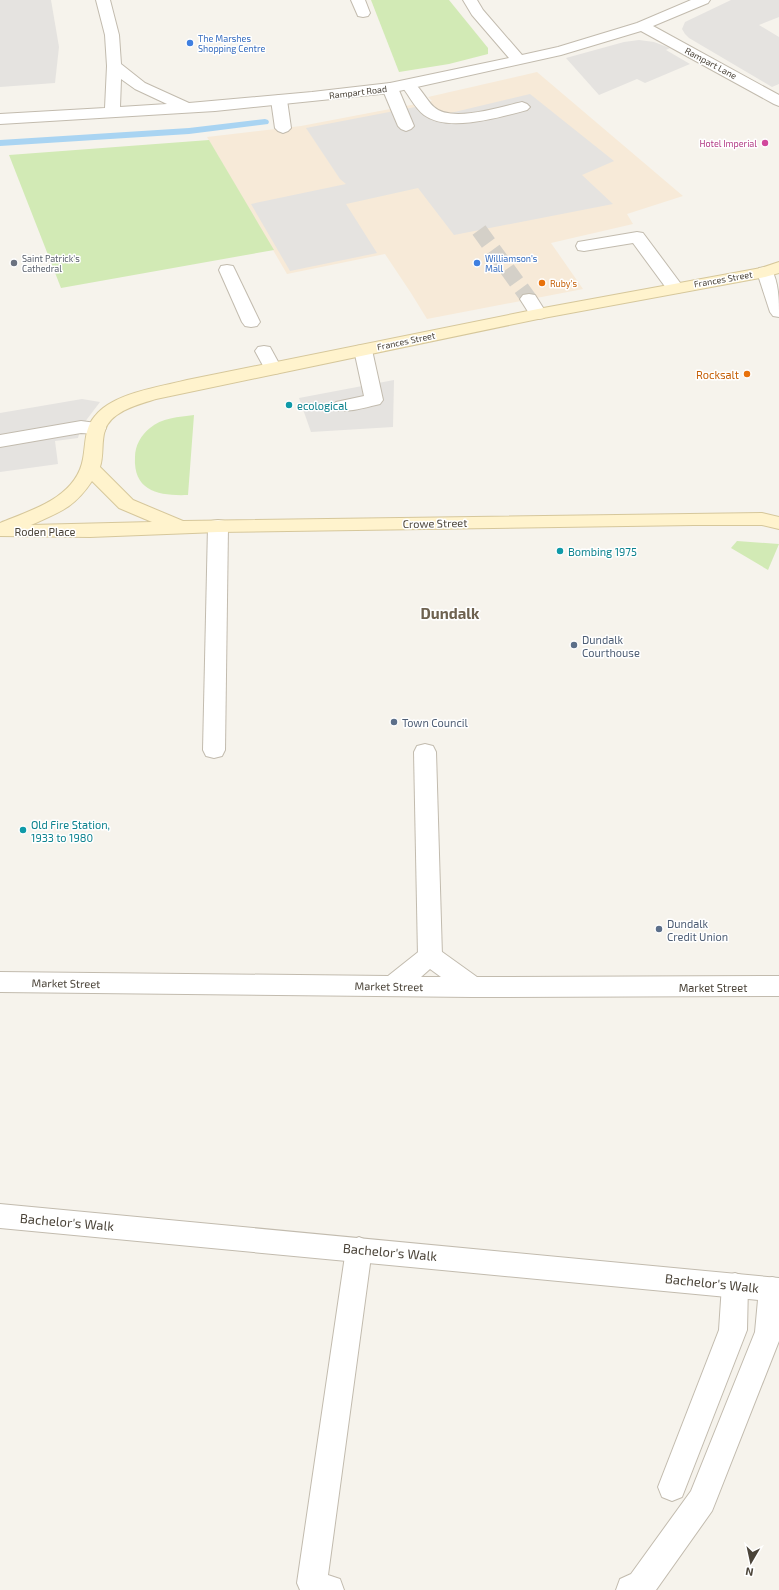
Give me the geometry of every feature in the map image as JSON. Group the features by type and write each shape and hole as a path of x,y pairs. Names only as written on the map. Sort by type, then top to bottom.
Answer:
{"main road":[{"name":"Frances Street","path":"90,468 97,428 104,416 123,404 146,396 538,314 772,270"},
{"path":"0,531 70,497 90,468 126,504 181,527"},
{"name":"Crowe Street","path":"90,531 218,526 694,519 762,519 779,523"},
{"name":"Roden Place","path":"0,531 90,531"}],"street":[{"path":"103,0 112,35 114,66 112,113"},
{"path":"470,0 477,12 519,60"},
{"name":"Rampart Road","path":"0,119 186,108 279,100 408,85 561,51 642,26 703,0"},
{"name":"Rampart Lane","path":"642,26 779,101"},
{"path":"114,66 140,86 186,108"},
{"path":"408,85 430,111 438,116 451,118 468,117 522,107"},
{"path":"390,88 406,126"},
{"path":"279,100 283,128"},
{"path":"584,246 637,237 675,288"},
{"path":"227,270 251,322"},
{"path":"772,270 779,312"},
{"path":"529,299 538,314"},
{"path":"342,406 374,400 363,350"},
{"path":"264,351 273,369"},
{"path":"0,441 81,427 97,428"},
{"path":"214,750 218,526"},
{"path":"424,752 430,956"},
{"path":"393,986 430,956"},
{"path":"430,956 472,987"},
{"name":"Market Street","path":"0,982 472,987 779,986"},
{"name":"Bachelor's Walk","path":"0,1216 359,1248 775,1289"},
{"path":"320,1587 359,1248"},
{"path":"672,1487 733,1330 735,1285"},
{"path":"631,1590 642,1585 702,1501 769,1332 775,1289"}],"shaded area":[{"path":"0,0 51,0 59,47 55,83 0,87"},
{"path":"731,0 779,0 779,17 759,25 779,37 779,84 772,87 689,38 682,29 685,22"},
{"path":"639,40 654,42 670,48 666,50 690,64 645,83 637,79 599,95 566,58 624,42"},
{"path":"537,72 683,196 627,214 633,224 551,243 583,289 427,319 385,254 287,274 207,137 301,126 432,101 428,97"},
{"path":"530,94 614,161 582,175 613,204 454,235 418,188 346,204 377,253 290,271 251,204 346,184 340,179 306,128 431,104 442,115"},
{"path":"394,380 393,427 311,432 299,398"},
{"path":"82,399 100,402 81,427 78,438 55,441 58,464 0,472 0,413"}],"green space":[{"path":"371,0 449,0 488,48 488,54 449,64 399,72"},
{"path":"209,140 274,250 61,288 9,155"},
{"path":"194,415 188,495 158,493 150,490 138,478 135,453 139,441 147,431 159,422 170,418"},
{"path":"737,541 779,544 768,570 731,548"}],"waterway":[{"path":"0,143 189,131 265,122"}],"tunnel":[{"path":"479,230 529,299"}],"place":[{"name":"The Marshes Shopping Centre","path":"190,43"},
{"name":"Hotel Imperial","path":"765,143"},
{"name":"Saint Patrick's Cathedral","path":"14,263"},
{"name":"Williamson's Mall","path":"477,263"},
{"name":"Ruby's","path":"542,283"},
{"name":"Rocksalt","path":"747,374"},
{"name":"ecological","path":"289,405"},
{"name":"Bombing 1975","path":"560,551"},
{"name":"Dundalk Courthouse","path":"574,645"},
{"name":"Town Council","path":"394,722"},
{"name":"Old Fire Station, 1933 to 1980","path":"23,830"},
{"name":"Dundalk Credit Union","path":"659,929"}],"district":[{"name":"Dundalk","path":"450,613"}]}
